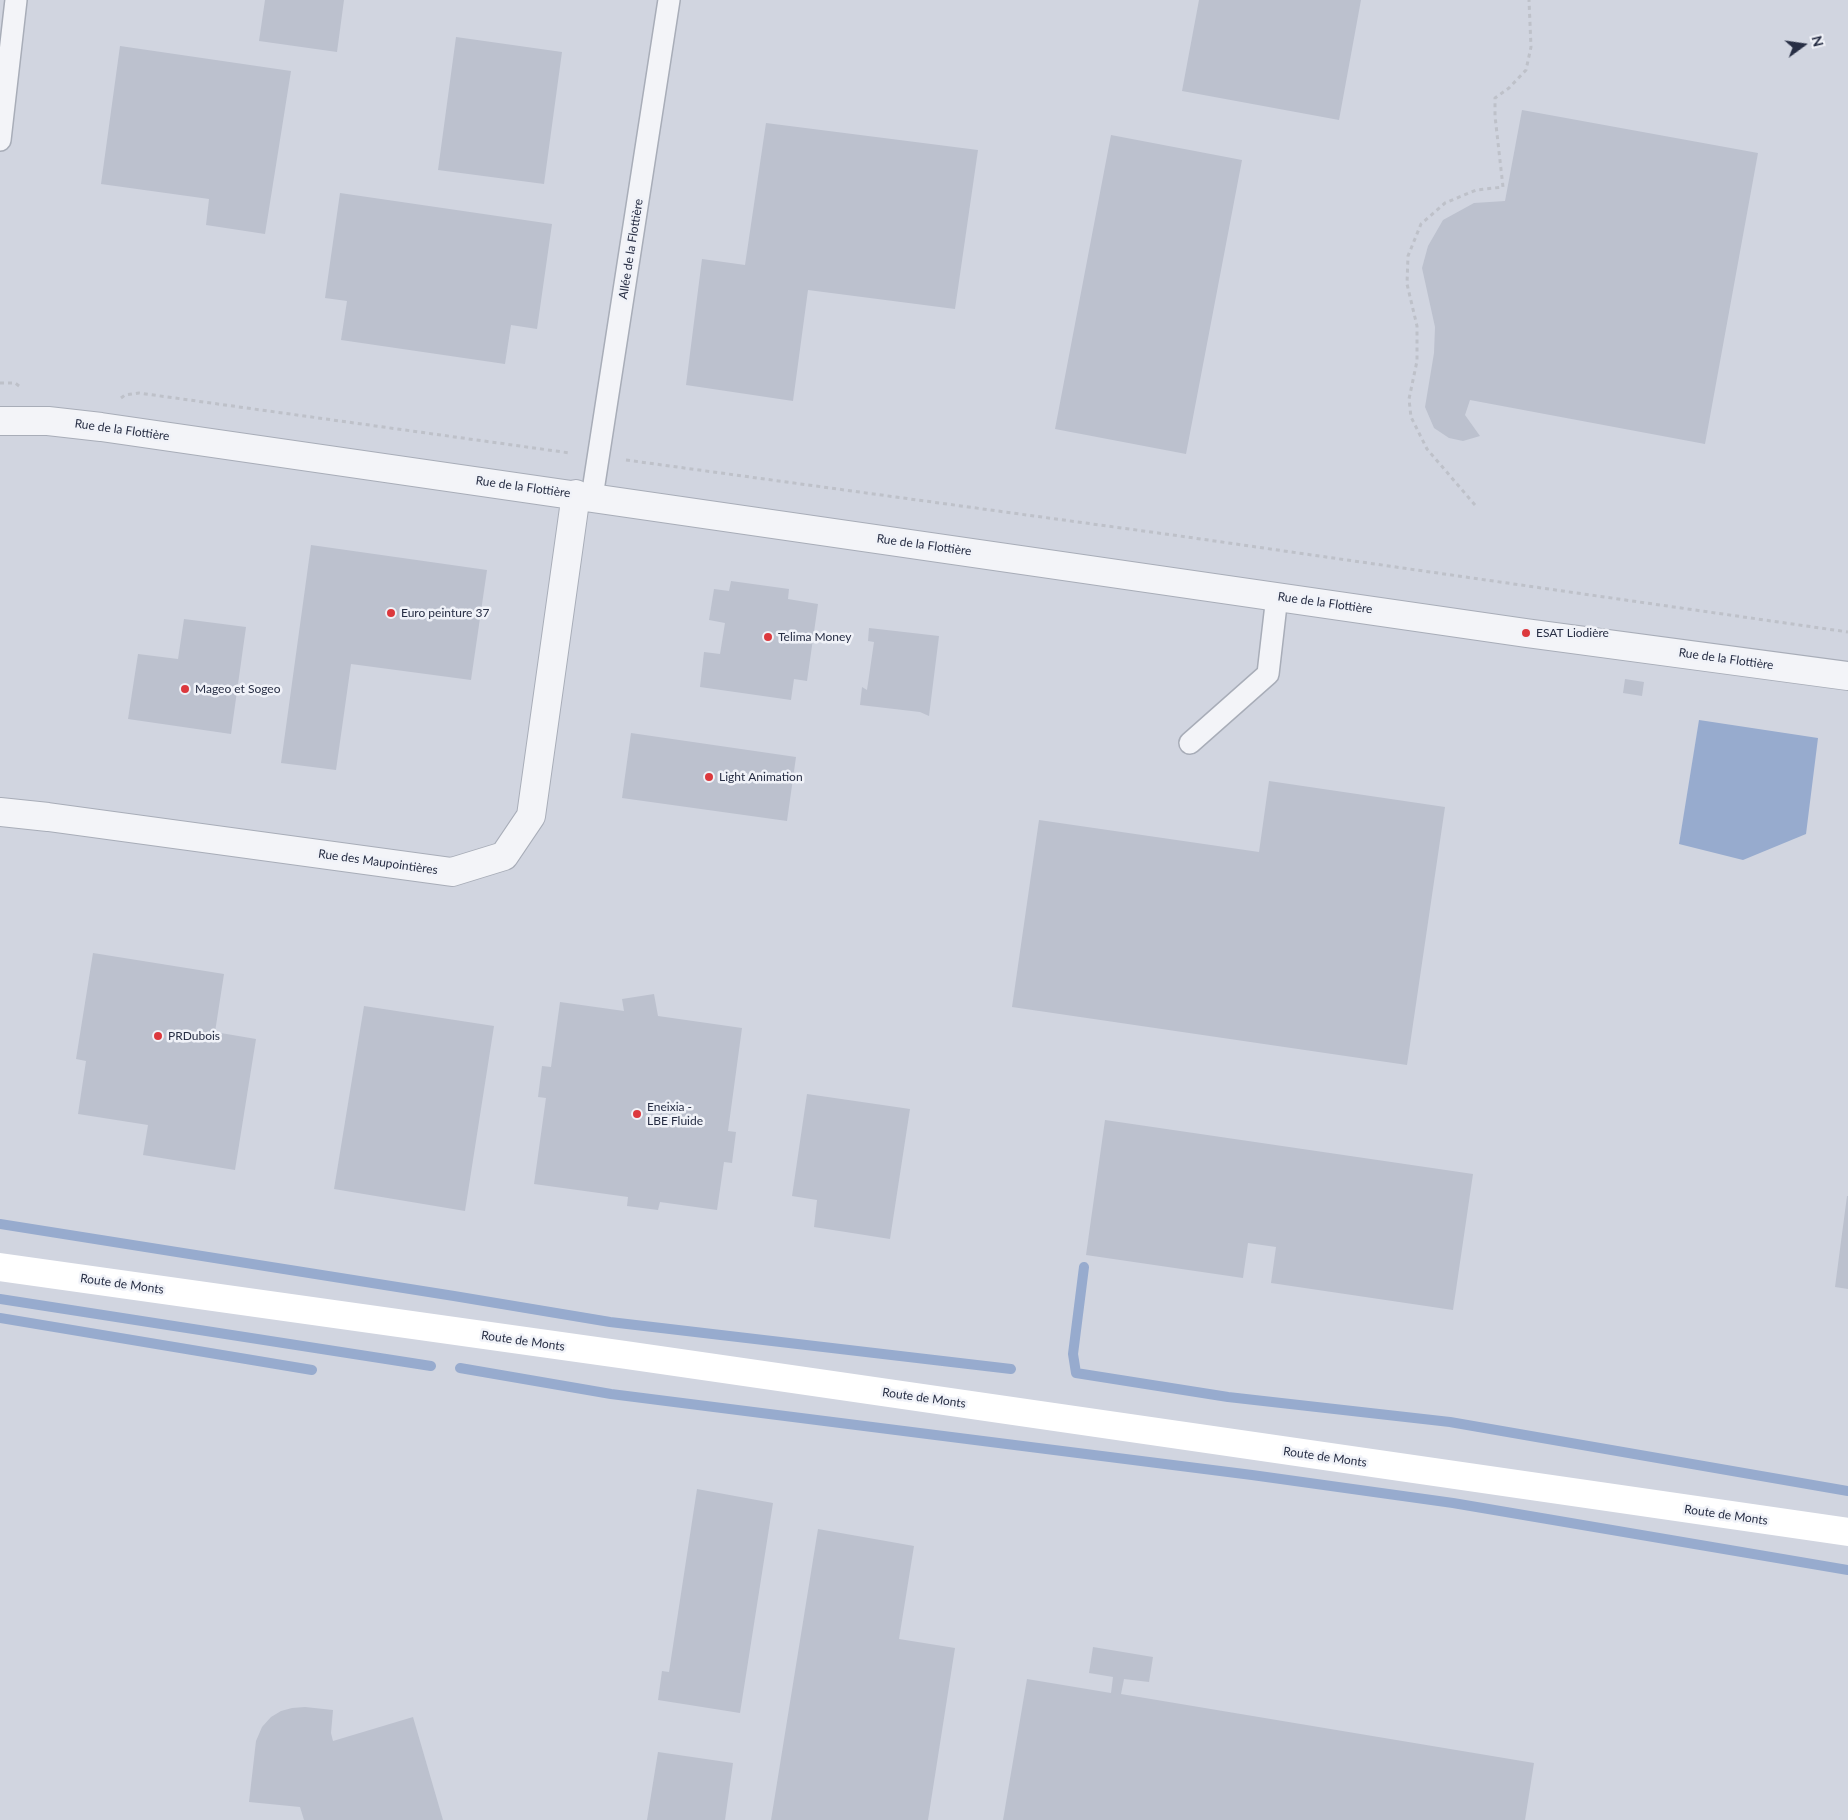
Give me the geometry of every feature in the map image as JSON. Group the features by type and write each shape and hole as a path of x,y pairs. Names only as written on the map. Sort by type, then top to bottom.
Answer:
{"main road":[{"name":"Route de Monts","path":"0,1266 636,1356 1848,1532"}],"street":[{"name":"Rue de la Flottière","path":"0,421 48,421 101,427 1535,634 1848,676"},
{"name":"Rue des Maupointières","path":"0,812 452,872 504,856 531,816 584,496"}],"lane":[{"path":"0,140 16,0"},
{"name":"Allée de la Flottière","path":"584,496 599,457 669,0"},
{"path":"1190,743 1268,674 1277,596"}],"path":[{"path":"1475,505 1427,449 1411,417 1409,399 1417,361 1417,326 1406,284 1408,256 1421,224 1445,203 1476,190 1502,187 1494,116 1495,98 1509,88 1526,70 1531,47 1529,0"},
{"path":"0,384 15,383 26,391"},
{"path":"120,399 125,395 139,392 1180,536 1848,632"}],"shaded area":[{"path":"0,0 1848,0 1848,1820 0,1820"}],"water":[{"path":"1699,720 1818,738 1806,834 1743,860 1679,844"}],"building":[{"path":"265,0 344,0 337,52 259,41"},
{"path":"1199,0 1361,0 1339,120 1182,91"},
{"path":"456,37 562,52 544,184 438,170"},
{"path":"120,46 291,71 265,234 206,225 209,199 101,184"},
{"path":"1522,110 1758,153 1705,444 1470,400 1465,415 1480,436 1463,441 1449,438 1434,428 1425,407 1434,353 1435,327 1422,268 1428,246 1443,220 1474,203 1505,201"},
{"path":"766,123 978,150 955,309 808,290 793,401 686,385 702,259 745,265"},
{"path":"1111,135 1242,160 1186,454 1055,429"},
{"path":"340,193 552,224 537,329 511,325 505,364 341,340 347,301 325,298"},
{"name":"Euro peinture 37","path":"311,545 487,570 471,680 351,664 336,770 281,763"},
{"name":"Telima Money","path":"731,581 789,589 788,599 818,604 807,681 794,679 791,700 700,687 704,652 720,654 725,623 709,620 714,589 729,591"},
{"name":"Mageo et Sogeo","path":"184,619 246,627 231,734 128,719 138,654 178,659"},
{"path":"869,628 939,636 929,716 920,712 860,705 862,687 867,690 874,642 868,641"},
{"path":"1625,679 1644,682 1642,696 1623,693"},
{"name":"Light Animation","path":"631,733 796,757 787,821 622,798"},
{"path":"1269,781 1445,807 1407,1065 1012,1007 1039,820 1259,852"},
{"name":"PRDubois","path":"93,953 224,974 215,1032 256,1039 235,1170 143,1155 148,1125 78,1114 86,1061 76,1059"},
{"name":"Eneixia - LBE Fluide","path":"654,994 658,1016 742,1028 728,1131 736,1132 732,1163 724,1162 717,1210 660,1202 658,1210 627,1206 628,1197 534,1184 546,1098 538,1097 542,1066 551,1067 560,1002 624,1011 622,999"},
{"path":"364,1006 494,1026 465,1211 334,1189"},
{"path":"807,1094 910,1109 890,1239 814,1227 817,1200 792,1196"},
{"path":"1105,1120 1473,1174 1453,1310 1271,1283 1276,1247 1248,1243 1243,1278 1086,1255"},
{"path":"1848,1196 1848,1289 1835,1287"},
{"path":"697,1489 773,1503 740,1713 658,1700 662,1671 669,1672"},
{"path":"818,1529 914,1546 899,1639 955,1648 928,1820 771,1820"},
{"path":"1093,1647 1153,1657 1149,1682 1124,1679 1121,1694 1534,1763 1525,1820 1003,1820 1027,1679 1111,1693 1113,1677 1089,1673"},
{"path":"305,1707 333,1710 331,1733 333,1741 413,1717 443,1820 304,1820 300,1807 249,1802 256,1741 262,1727 271,1717 281,1711"},
{"path":"658,1752 733,1763 725,1820 647,1820"}],"waterway":[{"path":"0,1224 610,1322 1011,1369"},
{"path":"1084,1267 1073,1354 1076,1373 1228,1397 1450,1422 1848,1491"},
{"path":"0,1299 431,1366"},
{"path":"0,1318 312,1370"},
{"path":"460,1368 611,1394 1252,1475 1453,1503 1848,1570"}],"place":[{"name":"Euro peinture 37","path":"391,613"},
{"name":"ESAT Liodière","path":"1526,633"},
{"name":"Telima Money","path":"768,637"},
{"name":"Mageo et Sogeo","path":"185,689"},
{"name":"Light Animation","path":"709,777"},
{"name":"PRDubois","path":"158,1036"},
{"name":"Eneixia - LBE Fluide","path":"637,1114"}]}
